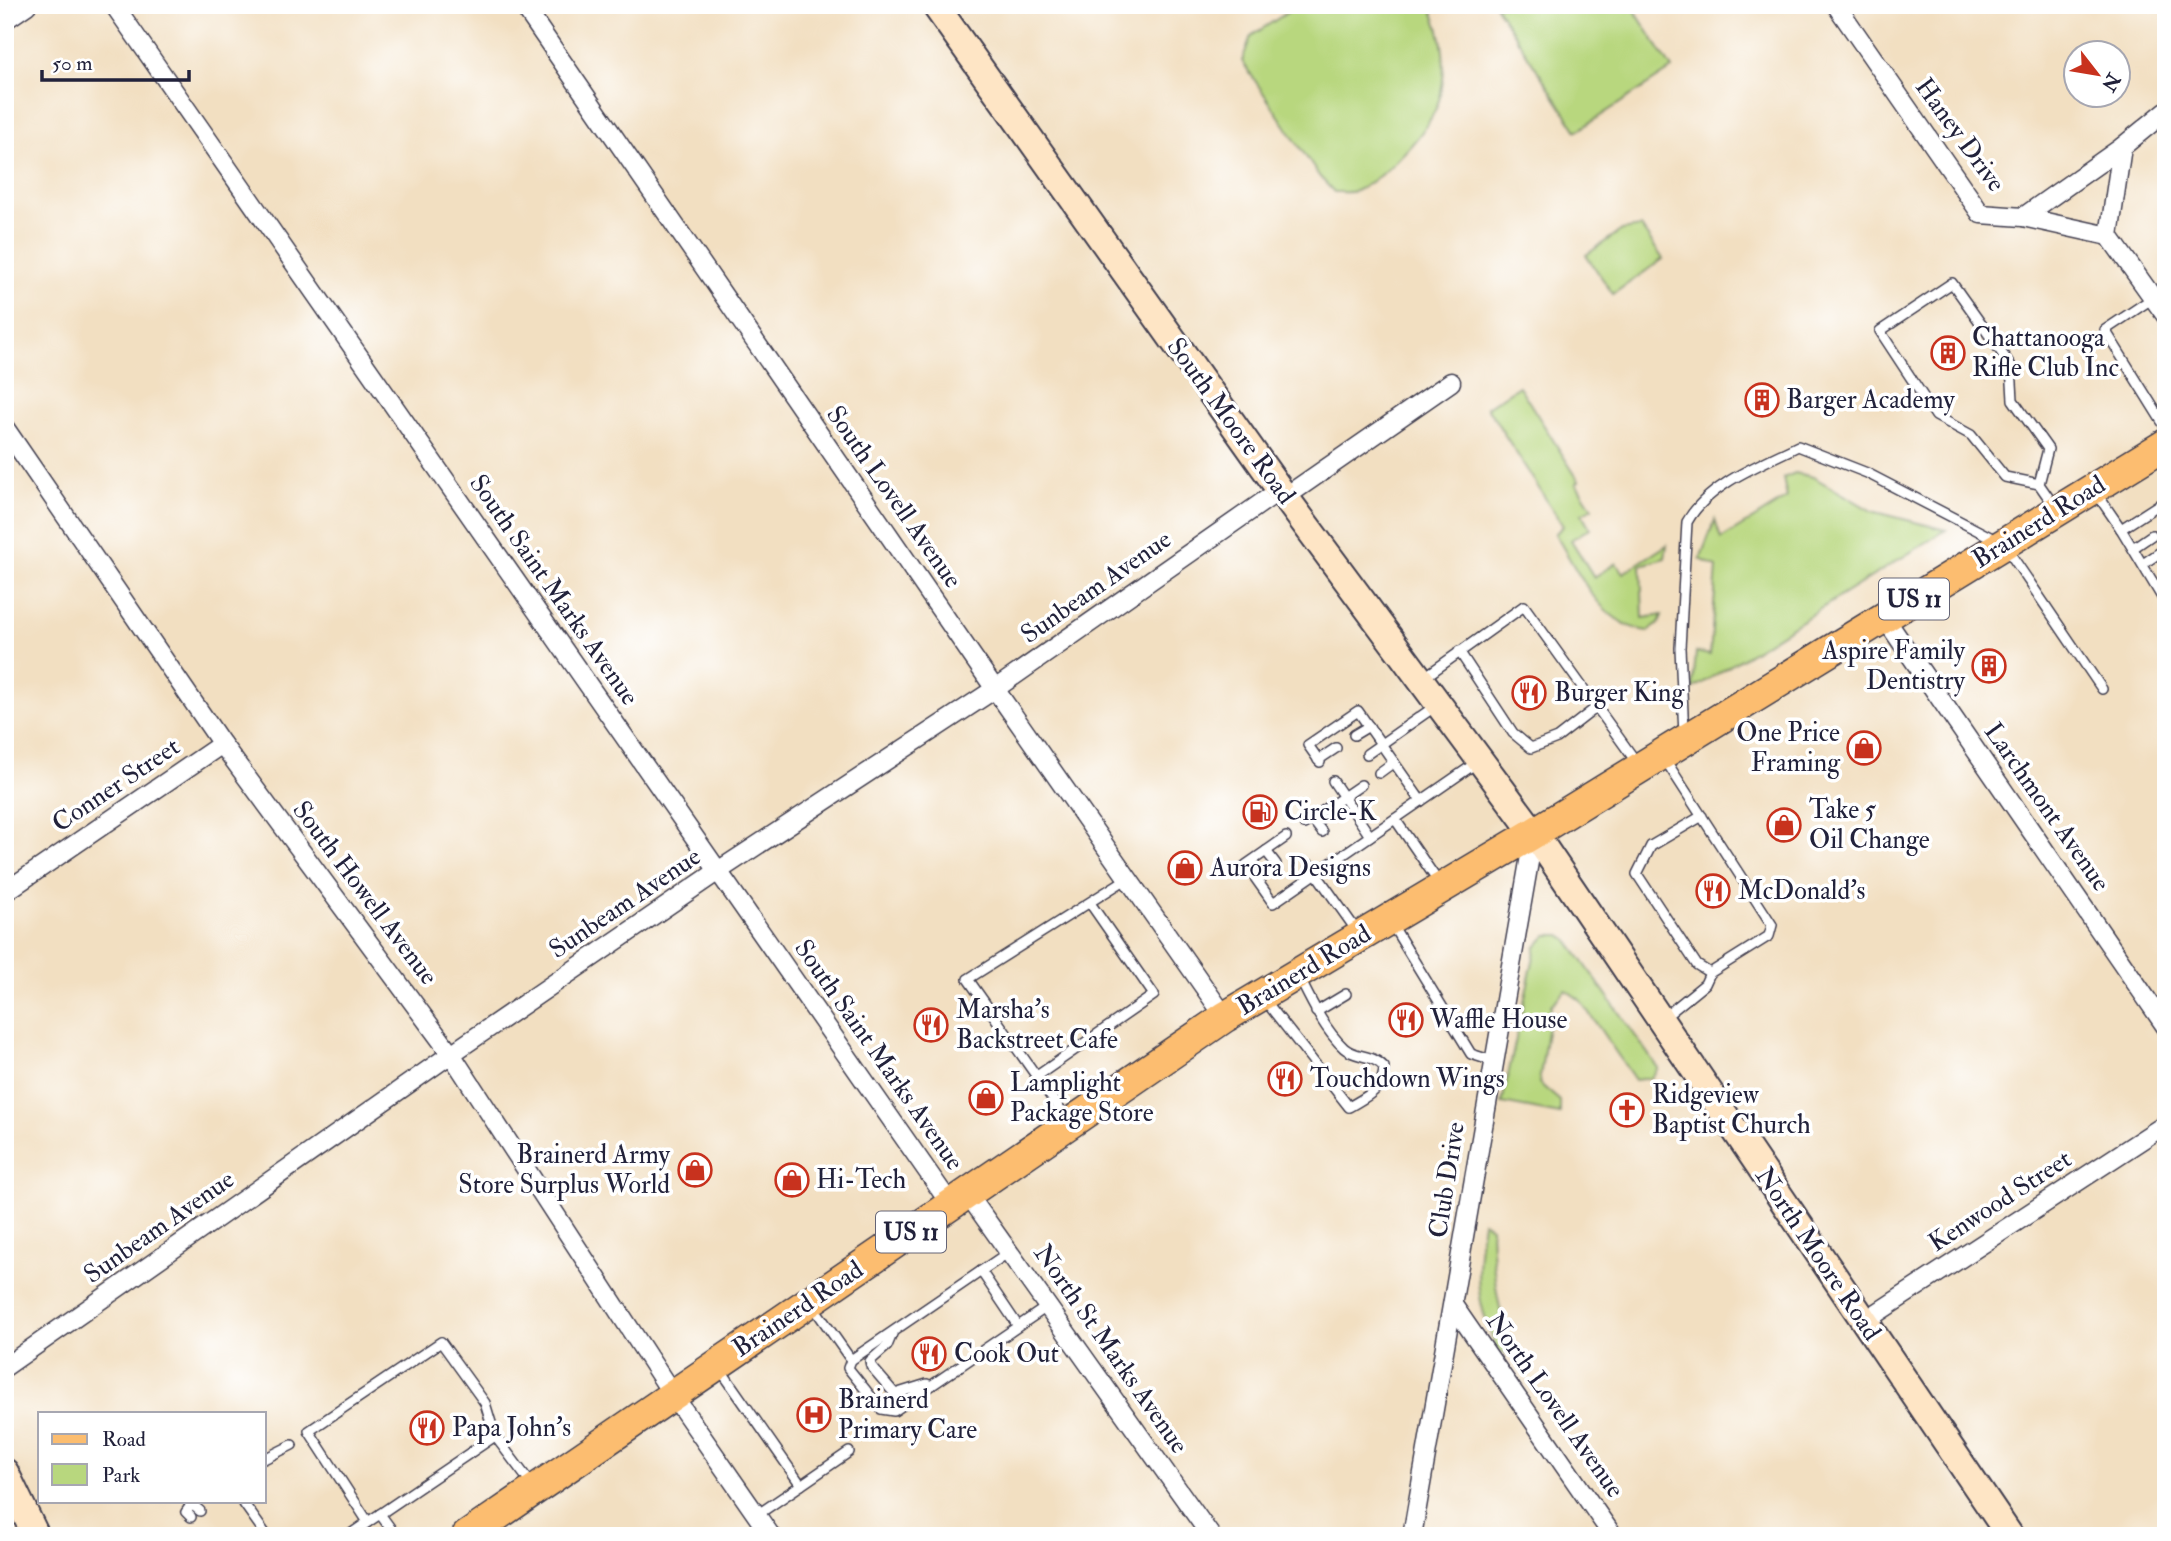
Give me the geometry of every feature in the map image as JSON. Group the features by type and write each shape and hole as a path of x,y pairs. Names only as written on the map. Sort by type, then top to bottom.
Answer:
{"main road":[{"name":"South Moore Road","path":"935,5 1282,494 1534,833"},
{"name":"Brainerd Road","path":"467,1536 1225,1017 1534,833 2166,444"},
{"name":"North Moore Road","path":"1534,833 2010,1536"},
{"path":"5,1472 36,1536"}],"street":[{"path":"5,20 27,5"},
{"name":"South Saint Marks Avenue","path":"114,5 718,871 959,1199"},
{"name":"South Lovell Avenue","path":"523,5 1225,1017"},
{"name":"Haney Drive","path":"1836,5 1981,214 2023,217 2109,236"},
{"path":"2023,217 2122,147 2166,111"},
{"path":"2122,147 2109,236 2166,316"},
{"name":"Sunbeam Avenue","path":"5,1367 451,1054 718,871 995,689 1451,382"},
{"name":"South Howell Avenue","path":"5,428 222,744 451,1054 673,1395 771,1536"},
{"name":"Larchmont Avenue","path":"1884,617 2166,1027"},
{"name":"Conner Street","path":"5,892 222,744"},
{"name":"Club Drive","path":"1412,1536 1534,833"},
{"name":"Kenwood Street","path":"1863,1322 2166,1124"},
{"name":"North St Marks Avenue","path":"959,1199 1009,1252 1211,1536"},
{"name":"North Lovell Avenue","path":"1453,1305 1613,1536"}],"lane":[{"path":"2039,484 2048,449 2013,400 2011,366 1952,283 1880,331 1936,416 1971,435 2006,477 2039,484 2058,511"},
{"path":"2153,298 2105,330 2166,428"},
{"path":"1662,754 1680,648 1687,522 1696,506 1709,495 1798,446 1867,473 2004,544 2102,689"},
{"path":"2094,488 2166,604"},
{"path":"2121,529 2166,500"},
{"path":"2133,548 2152,535"},
{"path":"2143,564 2162,551"},
{"path":"1421,680 1524,606 1597,707 1662,754 1772,925 1769,936 1710,973 1704,984 1660,1021"},
{"path":"1459,651 1513,733 1531,748 1557,738 1597,707"},
{"path":"1367,754 1439,704"},
{"path":"1336,748 1319,761 1308,745 1358,711 1421,801"},
{"path":"1354,736 1369,726"},
{"path":"1286,837 1246,865 1273,903 1313,869 1370,836 1480,760"},
{"path":"1379,773 1394,762"},
{"path":"1332,781 1370,836"},
{"path":"1322,832 1308,821 1361,785"},
{"path":"1702,816 1651,846 1637,874 1697,965 1710,973"},
{"path":"1395,819 1442,887"},
{"path":"1266,851 1276,863"},
{"path":"1313,869 1360,935"},
{"path":"1070,1123 968,979 1128,878"},
{"path":"1037,1076 1154,995 1090,903"},
{"path":"1388,919 1471,1054 1493,1061"},
{"path":"1261,995 1349,1107 1377,1090 1384,1079 1384,1067 1372,1056 1346,1050 1316,1012 1297,973"},
{"path":"1316,1012 1346,994"},
{"path":"1009,1252 851,1360 848,1368 881,1409 894,1411 1048,1306"},
{"path":"981,1271 1018,1326"},
{"path":"810,1301 851,1360"},
{"path":"892,1332 887,1346 870,1361 889,1391 900,1395 935,1382"},
{"path":"368,1522 309,1431 403,1365 441,1342 485,1403 495,1436 535,1489"},
{"path":"716,1365 801,1485"},
{"path":"348,1536 495,1436"},
{"path":"266,1458 292,1445"},
{"path":"757,1516 849,1452"},
{"path":"243,1502 267,1536"},
{"path":"191,1517 187,1512 190,1503 200,1511"},
{"path":"380,1514 396,1536"}],"green space":[{"path":"1299,5 1429,5 1438,27 1444,64 1442,88 1434,112 1405,152 1380,175 1356,191 1334,192 1319,176 1242,61 1251,36"},
{"path":"1495,5 1631,5 1672,69 1577,131"},
{"path":"1641,227 1663,259 1613,294 1586,255 1622,230"},
{"path":"1519,386 1579,481 1576,483 1592,508 1582,514 1590,528 1571,540 1594,577 1616,563 1623,573 1667,545 1665,558 1641,565 1643,618 1662,615 1659,624 1648,631 1631,627 1616,619 1592,594 1555,534 1563,526 1487,407"},
{"path":"1795,473 1813,477 1872,511 1946,530 1693,689 1696,652 1710,655 1717,567 1700,559 1715,520 1721,539 1787,498 1783,478"},
{"path":"1547,935 1561,935 1567,939 1658,1068 1651,1078 1635,1080 1580,1000 1566,990 1551,1005 1539,1083 1560,1101 1560,1114 1502,1103 1536,947"},
{"path":"1483,1222 1491,1227 1497,1292 1514,1356 1498,1352 1481,1303 1478,1258"}],"place":[{"name":"Chattanooga Rifle Club Inc","path":"1948,353"},
{"name":"Barger Academy","path":"1762,400"},
{"name":"Aspire Family Dentistry","path":"1989,666"},
{"name":"Burger King","path":"1529,693"},
{"name":"One Price Framing","path":"1864,748"},
{"name":"Circle-K","path":"1260,812"},
{"name":"Take 5 Oil Change","path":"1784,825"},
{"name":"Aurora Designs","path":"1185,868"},
{"name":"McDonald's","path":"1713,891"},
{"name":"Waffle House","path":"1406,1020"},
{"name":"Marsha's Backstreet Cafe","path":"931,1025"},
{"name":"Touchdown Wings","path":"1285,1079"},
{"name":"Lamplight Package Store","path":"986,1098"},
{"name":"Ridgeview Baptist Church","path":"1627,1110"},
{"name":"Brainerd Army Store Surplus World","path":"695,1170"},
{"name":"Hi-Tech","path":"792,1180"},
{"name":"Cook Out","path":"929,1354"},
{"name":"Brainerd Primary Care","path":"814,1415"},
{"name":"Papa John's","path":"427,1428"}]}
